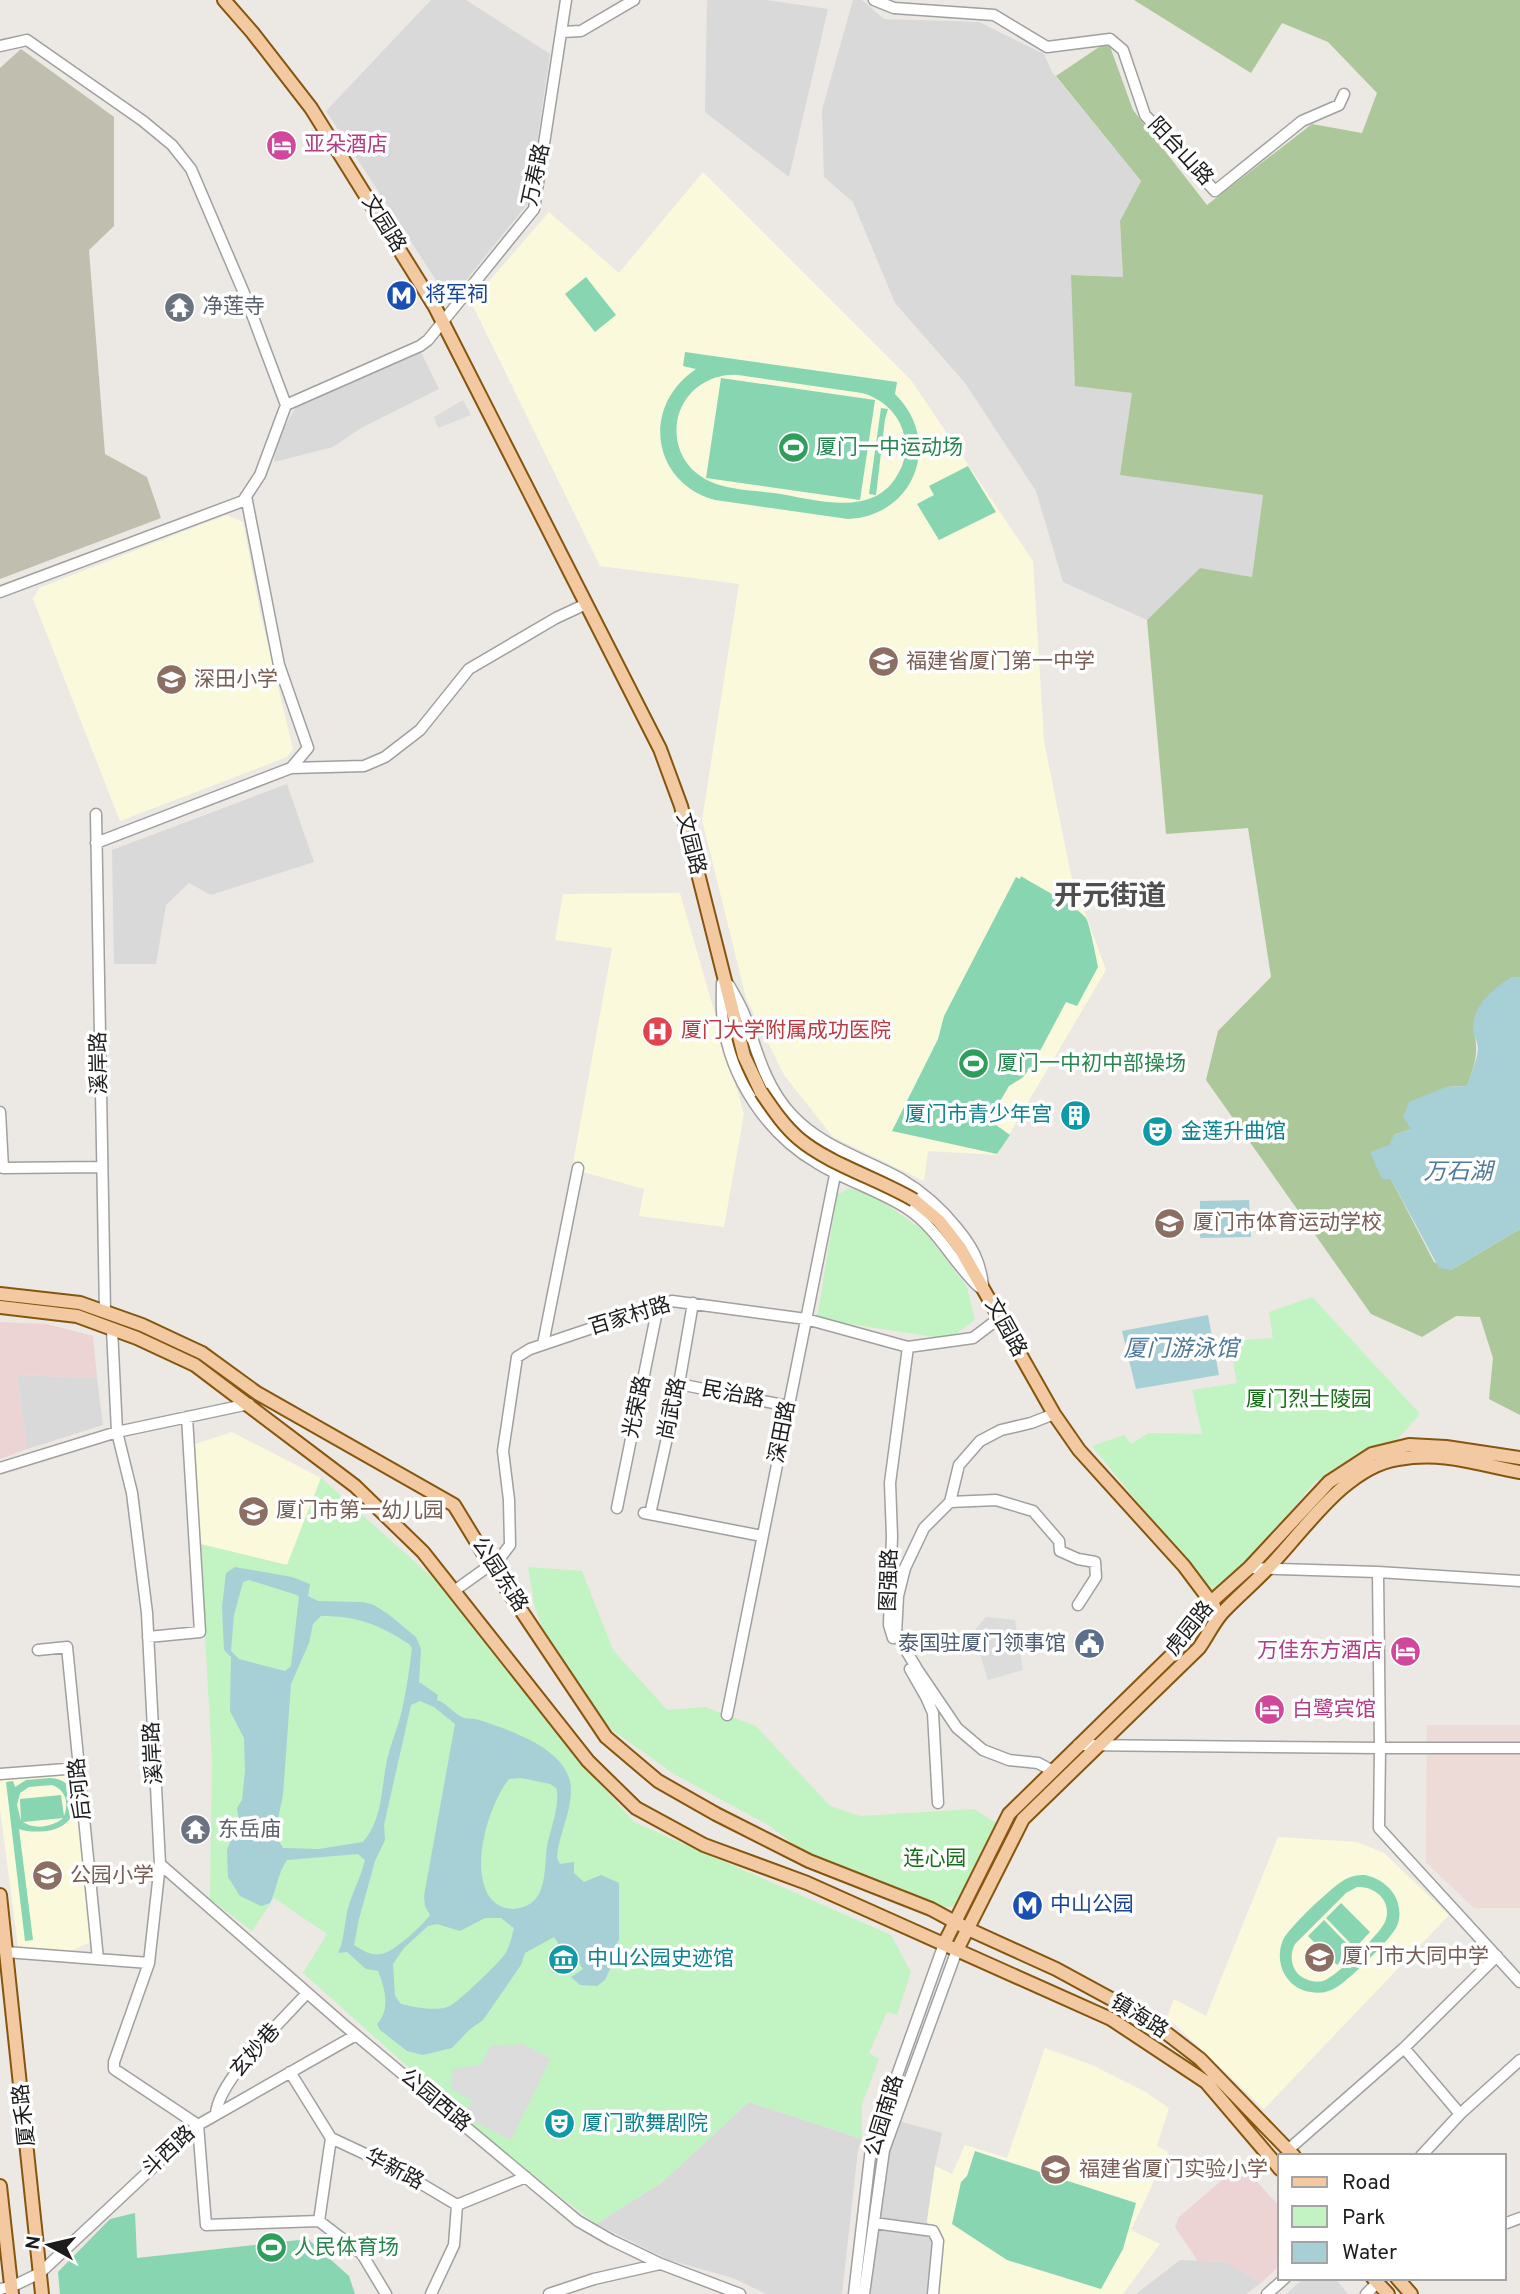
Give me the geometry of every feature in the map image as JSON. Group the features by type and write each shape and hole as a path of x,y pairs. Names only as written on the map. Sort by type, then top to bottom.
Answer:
{"main road":[{"name":"文园路","path":"223,0 252,32 311,108 443,323 660,749 677,795 744,1056 761,1092 780,1119 800,1140 914,1200 939,1221 960,1248 1054,1415 1079,1450 1184,1566 1221,1615"},
{"name":"公园东路","path":"0,1294 80,1303 142,1325 202,1353 257,1393 454,1505 490,1564 606,1737 659,1781 716,1814 809,1861 932,1909 954,1922"},
{"name":"公园东路","path":"0,1307 77,1316 195,1365 355,1486 423,1552 588,1761 636,1808 704,1845 807,1883 944,1944"},
{"name":"虎园路","path":"944,1944 1009,1814 1188,1639 1211,1602 1249,1568 1329,1482 1372,1454 1409,1445 1446,1447 1520,1458"},
{"name":"虎园路","path":"957,1950 1023,1819 1199,1648 1221,1615 1268,1569 1337,1492 1371,1467 1396,1459 1457,1457 1520,1472"},
{"name":"厦禾路","path":"0,1895 42,2294"},
{"name":"镇海路","path":"954,1922 1056,1969 1148,2019 1200,2059 1291,2153"},
{"name":"镇海路","path":"944,1944 1111,2019 1206,2082 1278,2167"},
{"path":"0,2186 8,2290"},
{"path":"1399,2280 1411,2294"},
{"path":"1375,2281 1388,2294"}],"street":[{"name":"万寿路","path":"286,405 420,346 428,340 534,209 566,0"},
{"path":"562,32 582,31 634,0"},
{"name":"阳台山路","path":"874,0 894,8 995,15 1047,47 1110,39 1123,50 1145,115 1215,191 1302,121 1339,105 1344,94"},
{"path":"0,46 27,40 143,121 178,153 191,169 244,293 286,405 260,475 243,501 0,592"},
{"path":"246,496 279,664 309,748 291,768"},
{"path":"96,843 291,768 364,766 385,757 420,730 469,669 556,618 586,604"},
{"name":"溪岸路","path":"96,814 105,1312"},
{"path":"721,969 745,1016 755,1052 771,1085 789,1112 806,1130 840,1150 900,1178 946,1213 968,1241 980,1262 985,1292"},
{"path":"721,969 723,1022 733,1059 750,1096 770,1125 793,1148 909,1210 931,1228 962,1271 985,1292"},
{"path":"0,1112 3,1168 102,1167"},
{"name":"深田路","path":"727,1715 840,1150"},
{"path":"543,1344 578,1168"},
{"name":"百家村路","path":"454,1591 500,1558 510,1545 509,1500 503,1451 517,1357 530,1349 672,1301 806,1319 908,1347 973,1338 998,1319"},
{"name":"尚武路","path":"693,1303 679,1384 647,1514 762,1536"},
{"name":"光荣路","path":"617,1508 658,1306"},
{"name":"溪岸路","path":"112,1329 117,1432 132,1493 147,1613 160,1864 149,1963 114,2062 114,2069 198,2125"},
{"name":"图强路","path":"908,1347 890,1483 892,1536 889,1625 894,1643 933,1713 938,1803"},
{"name":"民治路","path":"679,1384 788,1406"},
{"path":"0,1468 117,1432 249,1404"},
{"path":"1053,1771 1038,1763 1009,1760 983,1750 957,1728 897,1634 898,1596 905,1568 924,1528 950,1502 958,1465 980,1441 1001,1430 1054,1415"},
{"path":"148,1637 200,1632 187,1417"},
{"path":"950,1502 996,1500 1033,1511 1059,1541 1060,1551 1078,1559 1095,1562 1096,1577 1077,1605"},
{"path":"1249,1568 1378,1572 1520,1581"},
{"path":"1378,1572 1380,1828 1520,1982"},
{"name":"后河路","path":"38,1650 67,1647 98,1959"},
{"path":"1078,1745 1520,1748"},
{"path":"0,1774 79,1768"},
{"name":"公园西路","path":"160,1864 356,2035 578,2221 661,2264 740,2294"},
{"name":"公园南路","path":"854,2294 871,2148 944,1944"},
{"name":"公园南路","path":"864,2294 884,2150 957,1950"},
{"path":"6,1952 149,1963"},
{"path":"1291,2153 1404,2048 1497,1956"},
{"name":"玄妙巷","path":"216,2114 220,2095 234,2075 307,1993"},
{"name":"斗西路","path":"8,2290 40,2273 198,2125 356,2035"},
{"path":"1404,2048 1460,2114"},
{"path":"1424,2154 1460,2114 1520,2060"},
{"path":"290,2072 331,2138 318,2221"},
{"path":"198,2125 206,2225 318,2221 362,2254 386,2294"},
{"name":"华新路","path":"331,2138 393,2167 457,2205"},
{"path":"430,2294 453,2245 457,2205 526,2177"},
{"path":"874,2223 933,2231 938,2241 933,2294"},
{"path":"549,2294 594,2279 661,2264"},
{"path":"1267,2294 1283,2280"},
{"path":"1366,2294 1375,2281"}],"shaded area":[{"path":"431,0 466,0 550,54 528,203 455,294 443,291 326,111"},
{"path":"707,0 766,0 828,9 789,177 705,112"},
{"path":"853,0 862,0 884,19 979,22 1044,54 1052,72 1141,181 1120,221 1123,277 1071,275 1132,393 1121,475 1263,495 1252,577 1200,568 1147,620 1063,582 1036,491 965,383 895,303 853,202 824,177 822,110"},
{"path":"21,49 114,117 114,226 89,250 105,454 147,477 161,518 0,579 0,68"},
{"name":"福建省厦门第一中学","path":"703,172 911,380 1033,561 1044,741 1071,875 1106,970 997,1155 928,1151 924,1181 833,1137 784,1075 746,998 702,820 739,584 600,566 471,302 549,212 619,273"},
{"path":"421,352 439,389 361,428 333,447 274,462 275,443 296,407"},
{"path":"463,400 471,415 438,428 434,417"},
{"name":"深田小学","path":"226,515 243,522 260,612 293,749 287,757 120,821 33,599 39,588"},
{"path":"287,784 314,862 211,895 189,883 166,905 156,964 114,964 112,850"},
{"name":"厦门大学附属成功医院","path":"680,893 744,1114 724,1227 639,1216 644,1189 572,1169 612,948 555,940 563,894"},
{"path":"0,1322 47,1324 93,1336 97,1378 17,1375 27,1449 0,1459"},
{"path":"17,1375 97,1378 103,1425 27,1449"},
{"name":"厦门市第一幼儿园","path":"232,1432 321,1478 287,1565 200,1544 195,1444"},
{"path":"986,1617 1015,1620 1023,1670 988,1680 973,1632"},
{"path":"1427,1725 1520,1725 1520,1908 1474,1908 1426,1862"},
{"name":"公园小学","path":"76,1775 91,1942 70,1951 18,1947 0,1809 0,1780"},
{"name":"厦门市大同中学","path":"1278,1837 1357,1842 1384,1853 1449,1915 1264,2109 1167,2017 1174,1999 1206,2016"},
{"path":"522,2044 554,2060 550,2060 511,2140 464,2117 472,2100 451,2089 453,2069 480,2065 491,2046"},
{"name":"福建省厦门实验小学","path":"1045,2048 1092,2065 1144,2091 1169,2108 1157,2146 1168,2152 1131,2230 1160,2244 1123,2294 932,2294 933,2244 927,2221 935,2166 952,2174 965,2145 1007,2158"},
{"path":"749,2102 862,2139 858,2150 842,2294 766,2294 733,2278 669,2260 596,2224 661,2183"},
{"path":"899,2121 942,2133 927,2221 933,2244 932,2294 868,2294 888,2146"},
{"path":"1241,2164 1278,2205 1278,2267 1261,2283 1226,2262 1198,2261 1175,2227 1179,2217"},
{"path":"1180,2260 1226,2262 1261,2283 1246,2294 1136,2294"},
{"path":"1302,2280 1337,2280 1348,2294 1286,2294"}],"green space":[{"path":"1134,0 1520,0 1520,977 1512,977 1473,1027 1476,1057 1467,1086 1446,1087 1411,1129 1394,1135 1391,1179 1434,1262 1451,1270 1520,1229 1520,1415 1489,1399 1493,1358 1480,1317 1456,1316 1422,1337 1371,1314 1206,1080 1218,1031 1271,977 1248,828 1166,834 1147,620 1200,568 1252,577 1263,495 1120,475 1132,393 1075,386 1071,275 1123,277 1120,221 1141,181 1056,76 1108,41 1133,110 1207,205 1312,124 1362,133 1377,93 1328,42 1282,23 1251,73"},
{"path":"586,277 616,315 595,332 565,294"},
{"path":"685,352 897,382 895,394 910,413 917,433 919,453 915,473 905,491 890,505 871,515 848,519 715,500 694,491 677,477 666,460 661,442 661,422 667,403 678,385 696,369 683,366","holes":["738,375 862,393 882,402 892,412 903,431 905,447 899,472 888,487 875,496 860,501 825,502 718,485 695,472 681,453 676,430 680,411 698,386 717,377"]},
{"path":"721,378 875,400 860,500 706,478"},
{"path":"881,408 888,409 876,495 869,494"},
{"path":"968,466 996,512 939,540 917,504 934,495 929,486"},
{"name":"厦门一中初中部操场","path":"1021,876 1086,918 1098,967 1077,1006 1066,1002 1032,1066 1022,1078 1009,1086 989,1120 1010,1135 997,1154 892,1131 938,1039 944,1016 1016,877 1020,879"},
{"path":"850,1188 876,1197 924,1231 967,1287 975,1320 948,1339 817,1319 837,1195"},
{"name":"厦门烈士陵园","path":"1312,1297 1420,1414 1395,1442 1351,1458 1315,1482 1216,1599 1092,1446 1124,1435 1131,1444 1149,1433 1202,1434 1192,1390 1237,1383 1229,1341 1273,1338 1269,1312"},
{"path":"321,1478 434,1579 579,1760 634,1822 891,1935 911,1972 897,2015 887,2012 869,2053 879,2059 862,2104 862,2139 749,2102 661,2183 596,2224 510,2158 303,1973 327,1934 274,1898 252,1931 210,1899 212,1761 200,1544 287,1565"},
{"name":"连心园","path":"528,1567 582,1571 613,1650 667,1710 705,1707 756,1726 830,1806 860,1816 974,1809 1004,1828 965,1905 927,1909 809,1856 770,1826 676,1775 612,1730 555,1660 535,1608"},
{"path":"26,1780 61,1780 74,1794 75,1803 68,1821 59,1827 39,1832 19,1829 33,1940 25,1941 6,1782 13,1781 15,1787","holes":["29,1787 57,1787 65,1798 64,1816 61,1795 20,1799 21,1821 17,1805 20,1793","63,1818 54,1824 43,1826 32,1826 23,1822"]},
{"path":"1365,1875 1381,1882 1393,1893 1399,1909 1397,1926 1370,1958 1337,1987 1318,1993 1296,1987 1287,1979 1281,1967 1283,1940 1330,1890 1354,1876","holes":["1357,1887 1376,1892 1385,1902 1387,1915 1381,1928 1357,1955 1329,1978 1316,1982 1301,1976 1292,1963 1295,1944 1346,1893"]},
{"path":"1341,1903 1370,1932 1355,1948 1326,1918"},
{"path":"1324,1920 1353,1950 1337,1965 1308,1936"},
{"path":"975,2151 1136,2203 1123,2249 1101,2289 1007,2260 952,2224 961,2182 967,2176"},
{"name":"人民体育场","path":"135,2213 137,2258 308,2239 349,2276 355,2294 60,2294 58,2272 110,2219"}],"water":[{"name":"万石湖","path":"1512,977 1520,977 1520,1229 1451,1270 1439,1268 1391,1179 1382,1179 1370,1152 1389,1145 1394,1135 1411,1129 1403,1117 1409,1102 1446,1087 1467,1086 1478,1049 1473,1030 1477,1011 1492,991"},
{"path":"1249,1200 1251,1237 1200,1238 1200,1201"},
{"name":"厦门游泳馆","path":"1208,1315 1219,1375 1136,1389 1122,1331"},
{"path":"235,1567 292,1577 310,1584 308,1596 318,1601 363,1602 374,1605 416,1637 421,1649 419,1682 438,1695 437,1700 464,1718 477,1719 523,1736 551,1753 568,1776 571,1790 557,1858 560,1864 574,1862 574,1873 584,1882 601,1875 619,1883 619,1940 609,1956 610,1969 605,1980 597,1986 580,1985 571,1977 583,1969 573,1953 567,1957 554,1937 525,1953 521,1965 483,2020 452,2048 423,2055 407,2051 380,2030 377,2024 384,2012 385,1999 378,1971 366,1969 347,1952 338,1953 348,1908 365,1860 358,1854 287,1860 270,1903 261,1906 240,1896 228,1877 227,1850 239,1819 237,1808 242,1800 245,1771 244,1738 230,1711 231,1657 224,1650 222,1607 226,1573","holes":["249,1580 299,1597 291,1666 285,1671 239,1659 231,1651 234,1615 243,1582","321,1616 334,1616 377,1626 409,1644 412,1648 410,1666 402,1709 387,1760 378,1813 370,1833 363,1842 319,1849 283,1848 277,1838 291,1684 309,1643 313,1624","420,1701 434,1707 455,1724 424,1896 430,1915 393,1949 373,1954 354,1945 375,1861 385,1840 384,1825 411,1705","521,1778 550,1784 556,1788 557,1794 541,1889 532,1903 517,1909 502,1907 489,1896 481,1869 484,1836 509,1779","485,1918 501,1918 514,1928 502,1958 450,2006 432,2009 401,2004 395,1996 393,1964 404,1948 428,1926 437,1924 460,1931"]}],"place":[{"name":"亚朵酒店","path":"281,145"},
{"name":"将军祠","path":"402,295"},
{"name":"净莲寺","path":"179,307"},
{"name":"厦门一中运动场","path":"793,448"},
{"name":"福建省厦门第一中学","path":"883,662"},
{"name":"深田小学","path":"171,680"},
{"name":"厦门大学附属成功医院","path":"658,1031"},
{"name":"厦门一中初中部操场","path":"974,1064"},
{"name":"厦门市青少年宫","path":"1075,1115"},
{"name":"金莲升曲馆","path":"1158,1132"},
{"name":"厦门市体育运动学校","path":"1170,1223"},
{"name":"厦门市第一幼儿园","path":"253,1511"},
{"name":"泰国驻厦门领事馆","path":"1089,1644"},
{"name":"万佳东方酒店","path":"1406,1651"},
{"name":"白鹭宾馆","path":"1269,1710"},
{"name":"东岳庙","path":"195,1830"},
{"name":"公园小学","path":"47,1876"},
{"name":"中山公园","path":"1027,1905"},
{"name":"厦门市大同中学","path":"1319,1957"},
{"name":"中山公园史迹馆","path":"564,1959"},
{"name":"厦门歌舞剧院","path":"559,2124"},
{"name":"福建省厦门实验小学","path":"1056,2170"},
{"name":"人民体育场","path":"271,2248"}],"district":[{"name":"开元街道","path":"1110,898"}]}
